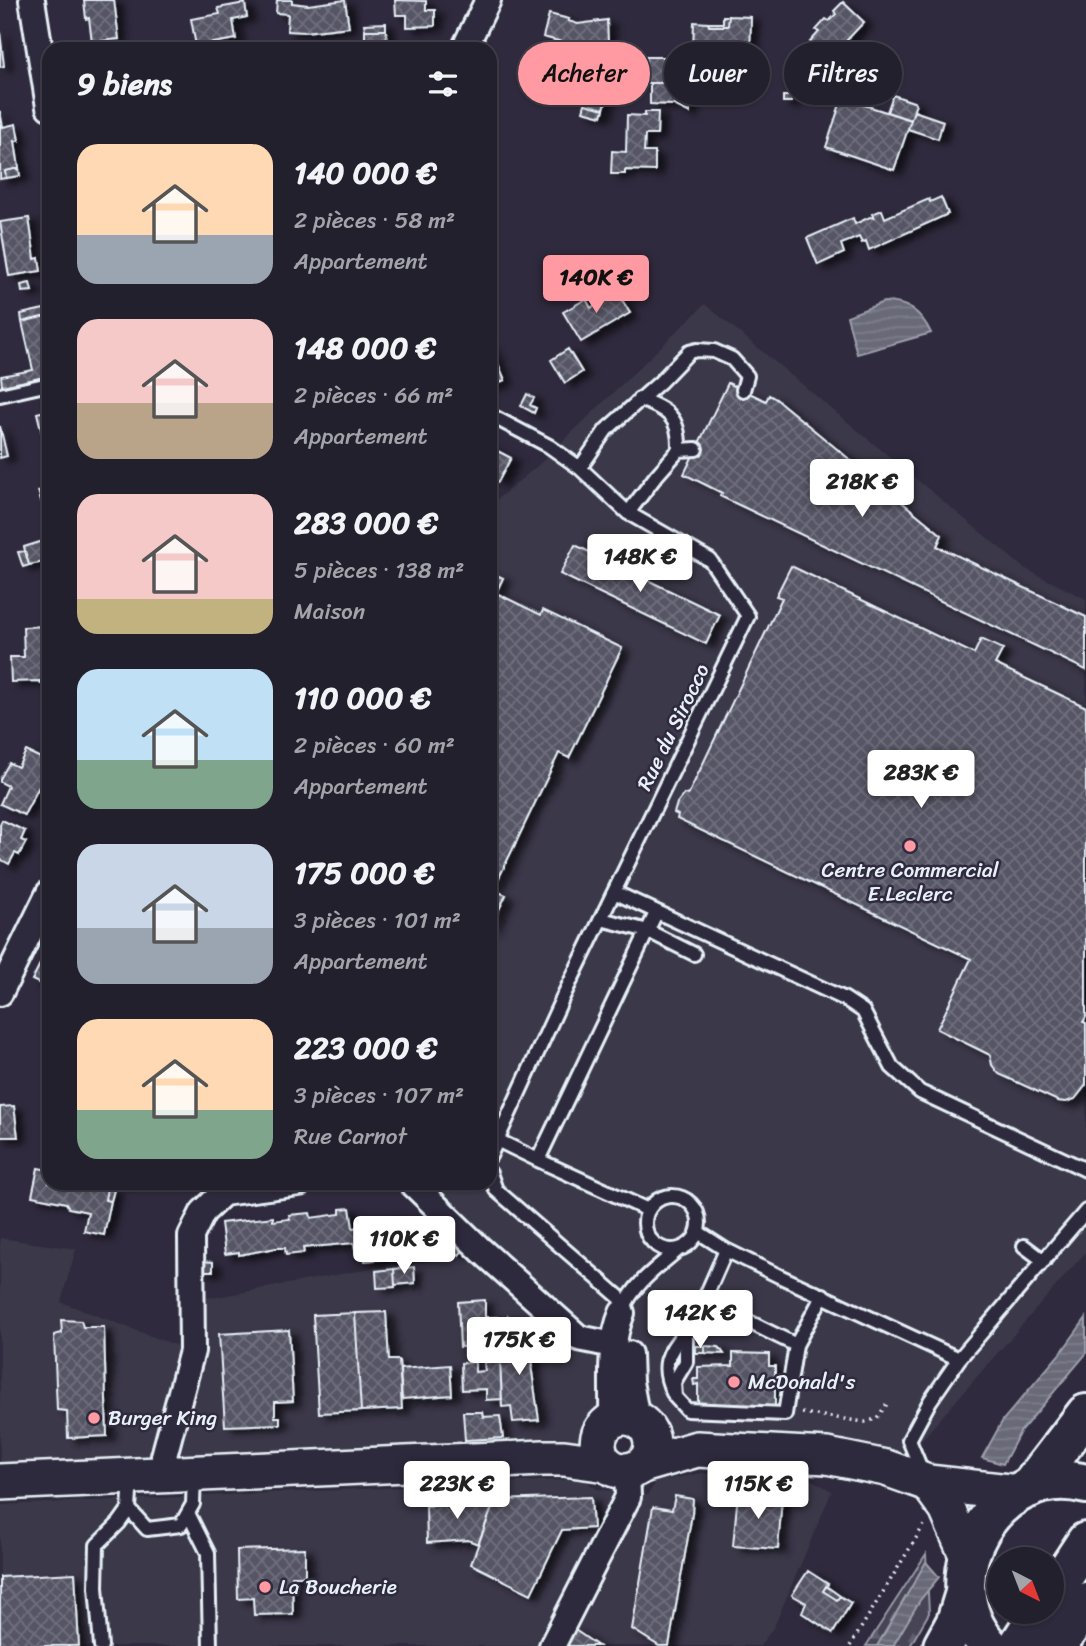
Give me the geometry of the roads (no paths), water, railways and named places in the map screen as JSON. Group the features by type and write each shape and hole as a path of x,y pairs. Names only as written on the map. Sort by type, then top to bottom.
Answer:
{"main road":[{"path":"943,1646 956,1622 978,1531 995,1509 1023,1490 1086,1414"},
{"path":"564,1458 625,1425 694,1449 827,1456 886,1468 938,1496 1023,1490 1053,1482 1086,1484"},
{"path":"625,1425 598,1447 625,1467"},
{"path":"625,1425 652,1450 625,1467"},
{"path":"0,1482 155,1483 338,1465 564,1458 625,1467 694,1449"},
{"path":"938,1496 967,1575 971,1617 989,1646"},
{"path":"1064,1576 1086,1542"},
{"path":"1057,1646 1086,1602"},
{"path":"1018,1646 1032,1624"}],"street":[{"path":"32,0 42,63"},
{"path":"467,42 488,0"},
{"path":"0,993 42,907"},
{"path":"155,1483 192,1351 191,1236 205,1207 223,1193 246,1190"},
{"path":"419,1190 579,1338 613,1345"},
{"path":"625,1310 616,1327 613,1345 625,1425"},
{"path":"625,1310 630,1382 625,1425"},
{"path":"552,1646 628,1497 625,1467"}],"lane":[{"path":"580,468 606,430 660,382 682,357 697,349 715,351 733,359 747,376 743,390"},
{"path":"0,395 42,386"},
{"path":"639,400 660,407 669,414 676,424 679,450"},
{"name":"Rue du Sirocco","path":"497,419 550,446 580,468 628,513 710,560 748,616 497,1140"},
{"path":"628,513 679,450 696,449"},
{"path":"614,892 845,999 863,1011 892,1067 920,1092 1086,1169"},
{"path":"538,1160 656,913"},
{"path":"601,919 648,931 694,954"},
{"path":"497,1140 648,1210"},
{"path":"496,1190 625,1310 645,1279 694,1239 698,1232 698,1214 687,1200 674,1195 661,1197 648,1210 645,1218 648,1237 663,1249 679,1249"},
{"path":"938,1496 917,1464 909,1440 930,1401 960,1359 1086,1211"},
{"path":"698,1232 726,1250 960,1359"},
{"path":"1024,1246 1044,1261"},
{"path":"726,1250 704,1300 685,1331 686,1362 674,1382 675,1397 687,1410 785,1413 796,1345 823,1295"},
{"path":"704,1300 796,1345"},
{"path":"155,1483 193,1504 181,1524 147,1528 155,1483"},
{"path":"101,1646 96,1587 97,1545 155,1483"},
{"path":"188,1513 208,1553 210,1646"}],"water":[{"path":"884,302 907,306 923,319 931,333 857,354 847,316"},
{"path":"1086,1318 1086,1354 1020,1432 1003,1464 982,1458 1003,1420 1063,1350"},
{"path":"926,1562 939,1577 920,1600 893,1646 877,1646"}],"place":[{"name":"Centre Commercial E.Leclerc","path":"910,846"},
{"name":"McDonald's","path":"734,1382"},
{"name":"Burger King","path":"94,1418"},
{"name":"La Boucherie","path":"265,1587"}]}
